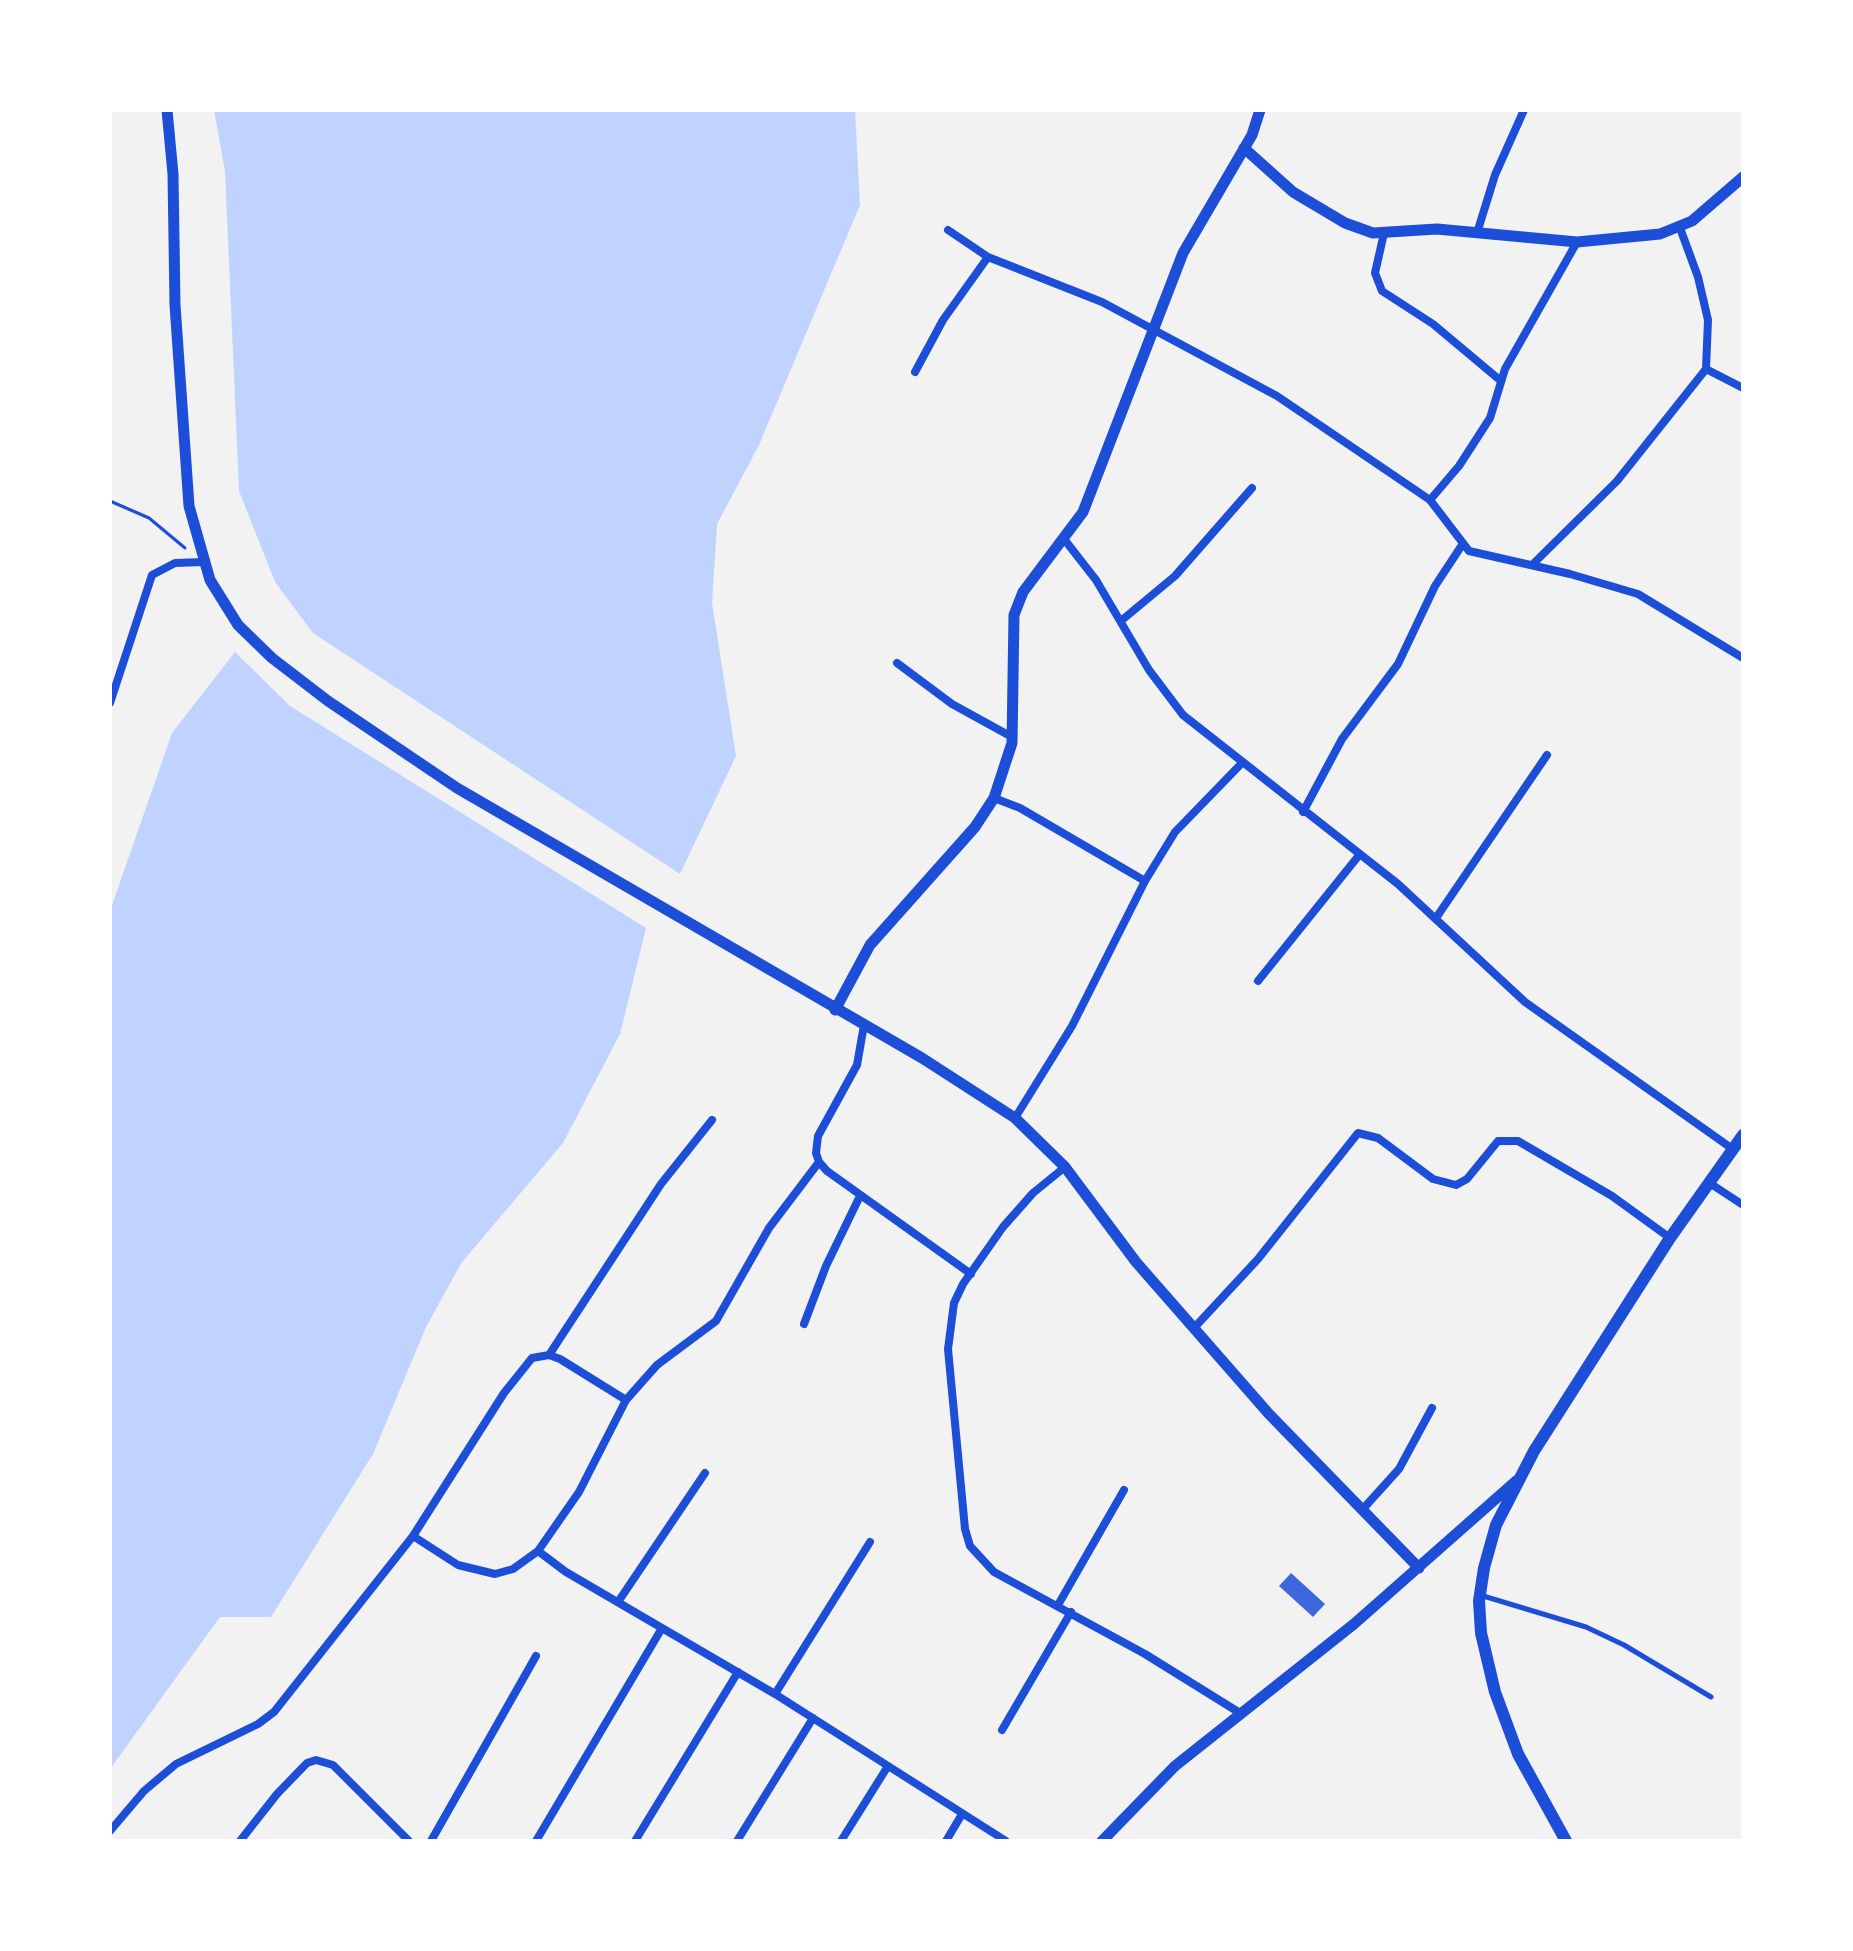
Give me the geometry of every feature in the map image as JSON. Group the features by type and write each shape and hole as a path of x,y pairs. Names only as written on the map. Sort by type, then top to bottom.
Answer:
{"main road":[{"path":"1566,1841 1545,1809 1506,1726 1481,1633 1480,1595 1496,1525 1516,1481 1670,1238 1743,1135"}],"street":[{"path":"167,110 173,174 175,305 189,506 210,580 238,625 272,658 328,701 457,788 864,1025 1015,1118 1065,1167 1136,1262 1269,1414 1419,1568"},
{"path":"835,1010 870,945 975,827 994,798 1012,737 1014,615 1023,592 1064,539 1095,486 1183,253 1244,148 1260,110"},
{"path":"1477,233 1495,175 1524,110"},
{"path":"1244,148 1303,198 1360,230 1384,233 1437,229 1577,242 1639,237 1680,228 1743,177"},
{"path":"1532,565 1617,481 1706,369 1708,320 1680,228"},
{"path":"948,230 988,257 1102,302 1277,396 1430,500 1449,520 1462,545 1480,555 1532,565 1638,594 1743,658"},
{"path":"1384,233 1375,273 1382,291 1433,324 1501,381"},
{"path":"1430,500 1485,427 1501,381 1577,242"},
{"path":"915,372 943,320 988,257"},
{"path":"1706,369 1743,388"},
{"path":"1122,620 1175,576 1252,488"},
{"path":"1064,539 1122,620 1167,696 1183,715 1241,764 1360,854 1436,918 1525,1002 1734,1150"},
{"path":"1303,812 1342,739 1398,664 1435,586 1462,545"},
{"path":"110,703 152,575 163,566 175,563 204,562"},
{"path":"897,663 952,704 1012,737"},
{"path":"1436,918 1547,755"},
{"path":"1015,1118 1072,1026 1145,881 1184,820 1241,764"},
{"path":"994,798 1020,808 1145,881"},
{"path":"1258,981 1360,854"},
{"path":"864,1025 857,1065 818,1136 816,1153 819,1162 860,1196 971,1274"},
{"path":"549,1355 661,1184 712,1120"},
{"path":"1194,1328 1258,1259 1358,1133 1378,1138 1433,1179 1456,1185 1467,1179 1498,1141 1518,1141 1612,1196 1670,1238"},
{"path":"413,1536 458,1565 495,1574 513,1569 538,1551 586,1481 626,1400 657,1365 716,1321 769,1228 819,1162"},
{"path":"1065,1167 1019,1209 971,1274 954,1303 948,1349 965,1529 979,1560 1240,1713"},
{"path":"1711,1184 1743,1205"},
{"path":"804,1324 826,1266 860,1196"},
{"path":"110,1831 159,1776 176,1764 258,1724 274,1712 413,1536 532,1358 549,1355 626,1400"},
{"path":"1362,1510 1399,1469 1432,1408"},
{"path":"618,1602 705,1473"},
{"path":"1102,1841 1175,1766 1419,1568 1516,1481"},
{"path":"1058,1605 1124,1490"},
{"path":"775,1694 870,1542"},
{"path":"538,1551 775,1694 1006,1841"},
{"path":"1002,1730 1071,1612"},
{"path":"536,1841 662,1628"},
{"path":"431,1841 536,1656"},
{"path":"635,1841 738,1672"},
{"path":"737,1841 813,1718"},
{"path":"240,1841 277,1794 307,1763 316,1760 333,1765 409,1841"},
{"path":"841,1841 888,1766"},
{"path":"946,1841 962,1814"}],"lane":[{"path":"1480,1595 1586,1627 1624,1645 1711,1697"}],"path":[{"path":"110,501 149,518 204,562"}],"water":[{"path":"214,110 855,110 860,205 759,445 717,524 712,603 736,756 680,874 313,633 275,582 239,491 225,171"},
{"path":"235,652 290,706 646,928 620,1034 563,1143 462,1262 426,1327 373,1454 271,1617 220,1617 110,1769 110,911 172,733"}],"building":[{"path":"1291,1573 1325,1604 1313,1617 1279,1586"}]}
